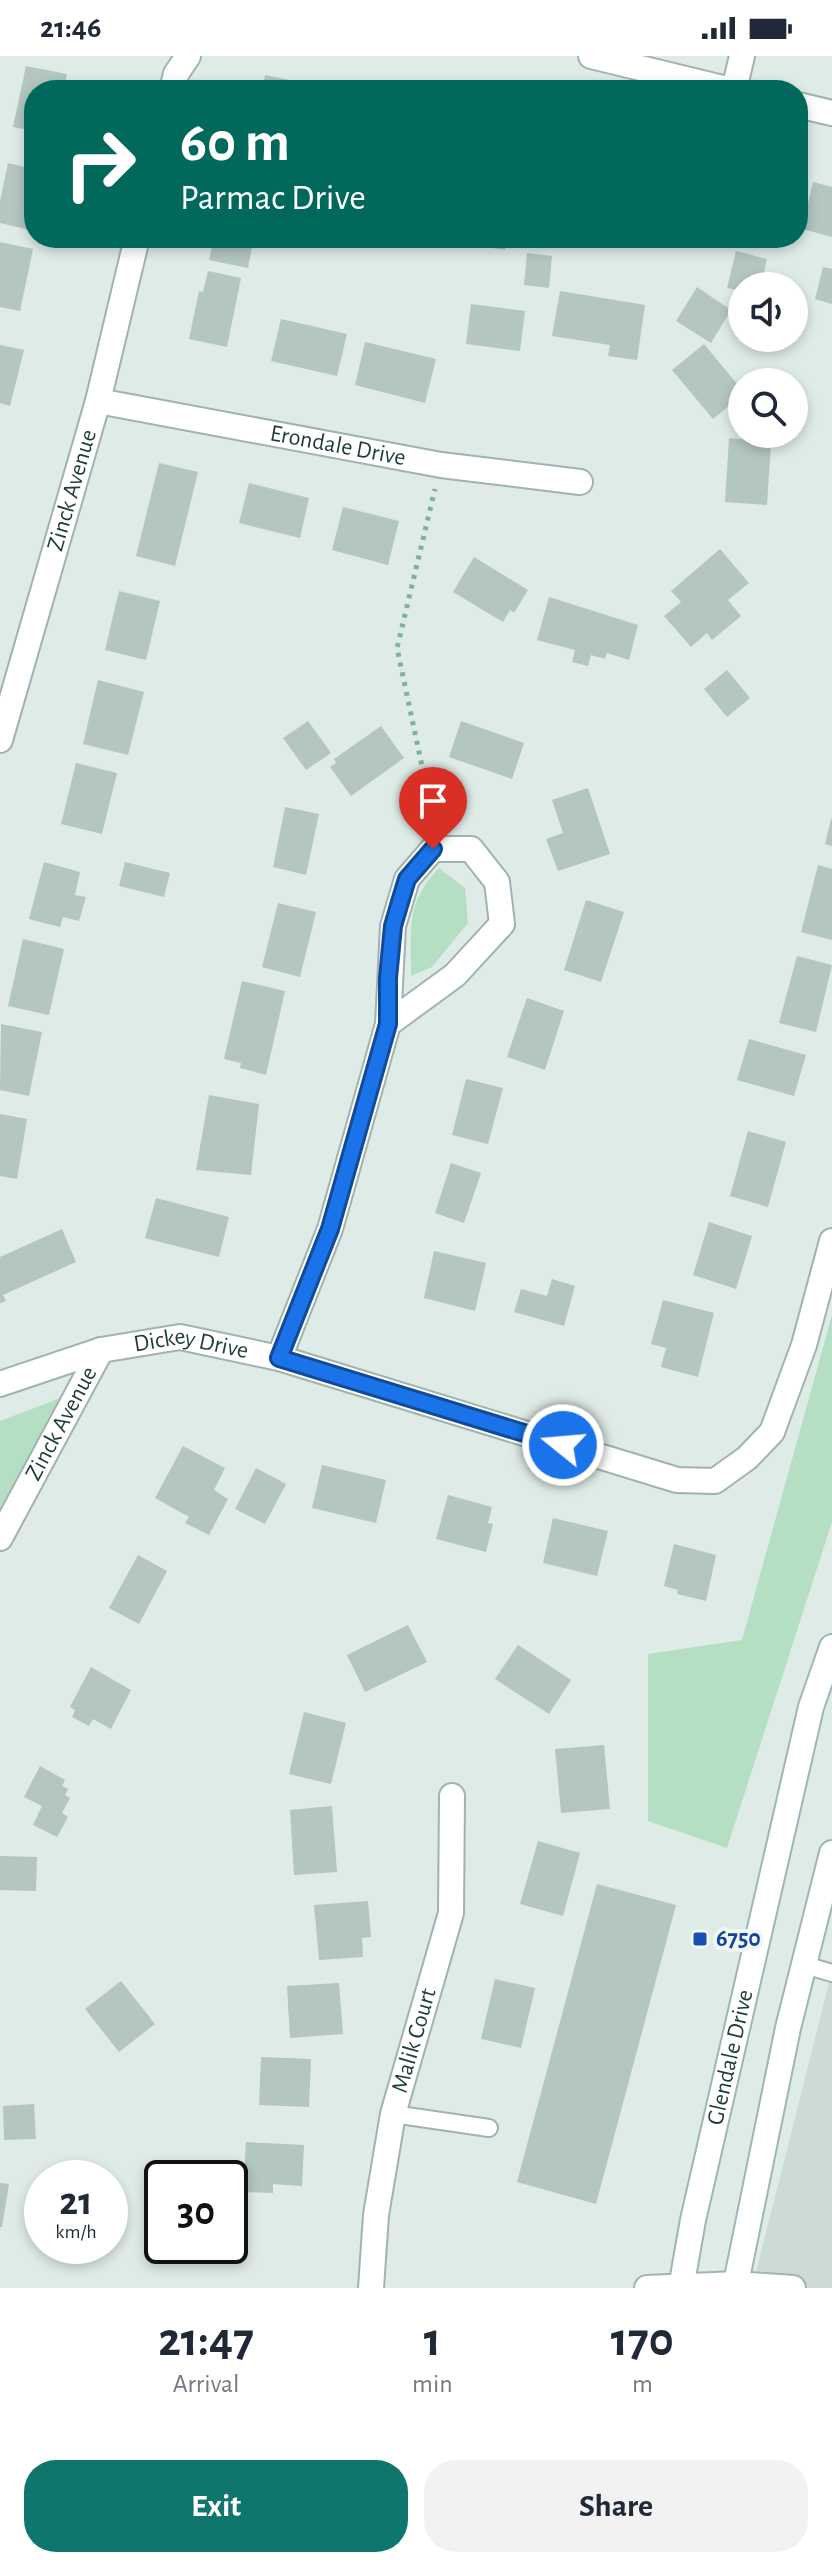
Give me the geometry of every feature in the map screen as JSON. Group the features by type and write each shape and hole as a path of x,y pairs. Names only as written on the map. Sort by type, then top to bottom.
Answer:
{"street":[{"path":"174,80 188,56"},
{"path":"591,56 691,80"},
{"path":"736,80 742,56"},
{"path":"808,107 832,113"},
{"name":"Zinck Avenue","path":"0,740 98,401 135,248"},
{"name":"Erondale Drive","path":"98,401 441,465 580,482"},
{"path":"279,1358 330,1229 388,1024 393,926 407,879 433,849 471,849 497,882 502,924 455,975 388,1024"},
{"name":"Dickey Drive","path":"0,1384 101,1350 180,1337 279,1358 677,1480 715,1481 747,1458 772,1432 804,1345 832,1241"},
{"name":"Zinck Avenue","path":"0,1538 101,1350"},
{"name":"Glendale Drive","path":"682,2286 693,2220 811,1707 832,1647"},
{"name":"Malik Court","path":"371,2288 376,2215 393,2114 451,1913 452,1796"},
{"name":"Glendale Drive","path":"736,2286 788,2028 832,1853"},
{"path":"647,2288 793,2288"}],"lane":[{"path":"805,1965 832,1973"},
{"path":"393,2114 489,2128"}],"path":[{"path":"433,849 434,815 397,648 441,465"}],"shaded area":[{"path":"832,1971 832,2288 752,2288"}],"green space":[{"path":"439,868 465,888 468,923 432,967 411,976 411,931 415,906 420,893"},
{"path":"832,1315 832,1522 727,1848 648,1821 648,1654 742,1640"},
{"path":"61,1398 9,1515 0,1508 0,1421"}],"building":[{"path":"26,66 67,74 66,80 24,80 24,129 13,127"},
{"path":"265,75 289,80 264,80"},
{"path":"8,163 24,167 24,229 0,223 0,201"},
{"path":"813,182 832,187 832,237 808,231 808,203"},
{"path":"0,242 33,249 20,311 0,307"},
{"path":"212,248 252,248 248,268 209,260"},
{"path":"736,251 767,259 764,272 731,272"},
{"path":"527,253 552,256 549,288 524,285"},
{"path":"823,267 832,269 832,304 815,299"},
{"path":"208,271 241,278 227,347 189,339 199,291 203,292"},
{"path":"697,287 728,308 728,315 711,343 676,321"},
{"path":"560,291 645,305 637,360 608,356 610,345 552,336"},
{"path":"471,304 525,311 520,351 466,344"},
{"path":"281,319 347,334 337,376 271,361"},
{"path":"365,342 436,359 425,403 355,385"},
{"path":"704,344 728,373 728,407 713,419 672,370"},
{"path":"0,345 24,350 10,406 0,403"},
{"path":"728,448 771,448 767,505 725,502"},
{"path":"159,463 198,472 175,566 136,556"},
{"path":"249,483 309,498 300,538 239,523"},
{"path":"343,507 399,521 388,565 332,550"},
{"path":"720,549 749,583 728,600 741,616 712,640 707,633 691,647 664,616 681,602 671,591"},
{"path":"474,557 528,590 514,613 510,610 503,622 453,592"},
{"path":"119,591 160,601 146,660 105,650"},
{"path":"549,597 638,625 629,660 607,653 605,659 591,655 588,666 572,662 575,650 537,640"},
{"path":"727,670 750,698 727,717 704,689"},
{"path":"98,680 144,692 128,755 83,744"},
{"path":"308,721 331,753 306,770 283,738"},
{"path":"461,721 524,743 512,779 449,757"},
{"path":"381,726 404,758 351,796 330,767 336,763 334,759"},
{"path":"76,763 117,773 102,834 61,824"},
{"path":"588,788 610,854 558,871 546,839 563,833 552,800"},
{"path":"285,807 319,814 306,875 273,867"},
{"path":"832,819 832,846 825,844"},
{"path":"44,862 80,872 75,895 86,897 79,921 63,917 60,927 29,919"},
{"path":"125,862 170,873 164,897 119,886"},
{"path":"818,865 832,869 832,940 801,932"},
{"path":"586,900 624,912 601,982 564,970"},
{"path":"278,903 316,912 300,977 262,967"},
{"path":"23,939 64,949 49,1015 8,1006"},
{"path":"797,956 832,965 816,1032 779,1023"},
{"path":"242,981 285,991 266,1075 240,1068 241,1063 224,1059"},
{"path":"527,998 564,1011 545,1070 507,1057"},
{"path":"1,1024 42,1032 29,1096 0,1090"},
{"path":"749,1039 806,1055 794,1096 737,1080"},
{"path":"466,1079 503,1088 488,1144 452,1135"},
{"path":"209,1095 259,1104 251,1175 196,1170"},
{"path":"0,1114 27,1119 17,1179 0,1176"},
{"path":"748,1131 786,1142 768,1207 730,1196"},
{"path":"451,1163 481,1173 464,1223 435,1213"},
{"path":"156,1198 229,1217 219,1257 145,1238"},
{"path":"709,1222 752,1236 736,1289 693,1275"},
{"path":"62,1229 76,1262 3,1295 6,1301 0,1303 0,1257"},
{"path":"434,1251 486,1263 475,1311 424,1298"},
{"path":"552,1279 575,1286 564,1326 514,1312 521,1289 547,1296"},
{"path":"663,1300 714,1313 698,1377 661,1367 666,1348 651,1344"},
{"path":"183,1446 225,1468 214,1490 228,1499 209,1535 185,1523 189,1517 155,1498"},
{"path":"322,1465 386,1480 376,1523 312,1508"},
{"path":"256,1468 286,1484 265,1524 235,1509"},
{"path":"448,1495 492,1507 488,1523 493,1524 486,1552 436,1539"},
{"path":"553,1518 608,1531 597,1576 543,1563"},
{"path":"674,1544 716,1555 706,1601 677,1594 678,1590 664,1586"},
{"path":"138,1555 167,1571 139,1624 109,1608"},
{"path":"408,1625 427,1662 365,1692 347,1655"},
{"path":"518,1645 571,1680 549,1714 495,1679"},
{"path":"91,1667 131,1690 111,1729 93,1719 89,1726 72,1717 75,1710 70,1707"},
{"path":"304,1712 346,1723 331,1784 289,1774"},
{"path":"604,1745 610,1809 561,1813 555,1749"},
{"path":"40,1766 65,1780 62,1786 68,1789 65,1795 70,1798 62,1813 68,1817 57,1837 33,1825 42,1806 24,1797"},
{"path":"332,1806 337,1872 294,1875 290,1810"},
{"path":"538,1841 580,1853 563,1916 520,1904"},
{"path":"0,1856 37,1857 36,1891 0,1890"},
{"path":"597,1884 676,1905 596,2204 517,2182"},
{"path":"368,1901 371,1937 362,1938 363,1957 319,1960 314,1905"},
{"path":"495,1979 535,1988 521,2048 481,2039"},
{"path":"121,1981 155,2024 119,2052 85,2009"},
{"path":"339,1983 343,2034 290,2038 287,1986"},
{"path":"261,2057 311,2059 309,2107 259,2105"},
{"path":"34,2104 36,2139 4,2140 3,2106"},
{"path":"246,2142 304,2145 302,2186 273,2184 273,2193 248,2192 248,2160 245,2160"},
{"path":"0,2183 9,2184 2,2227 0,2227"}],"place":[{"name":"6750","path":"700,1939"}],"route":[{"path":"433,849 407,879 400,902 393,926 388,1024 330,1229 279,1358 563,1445"}]}
